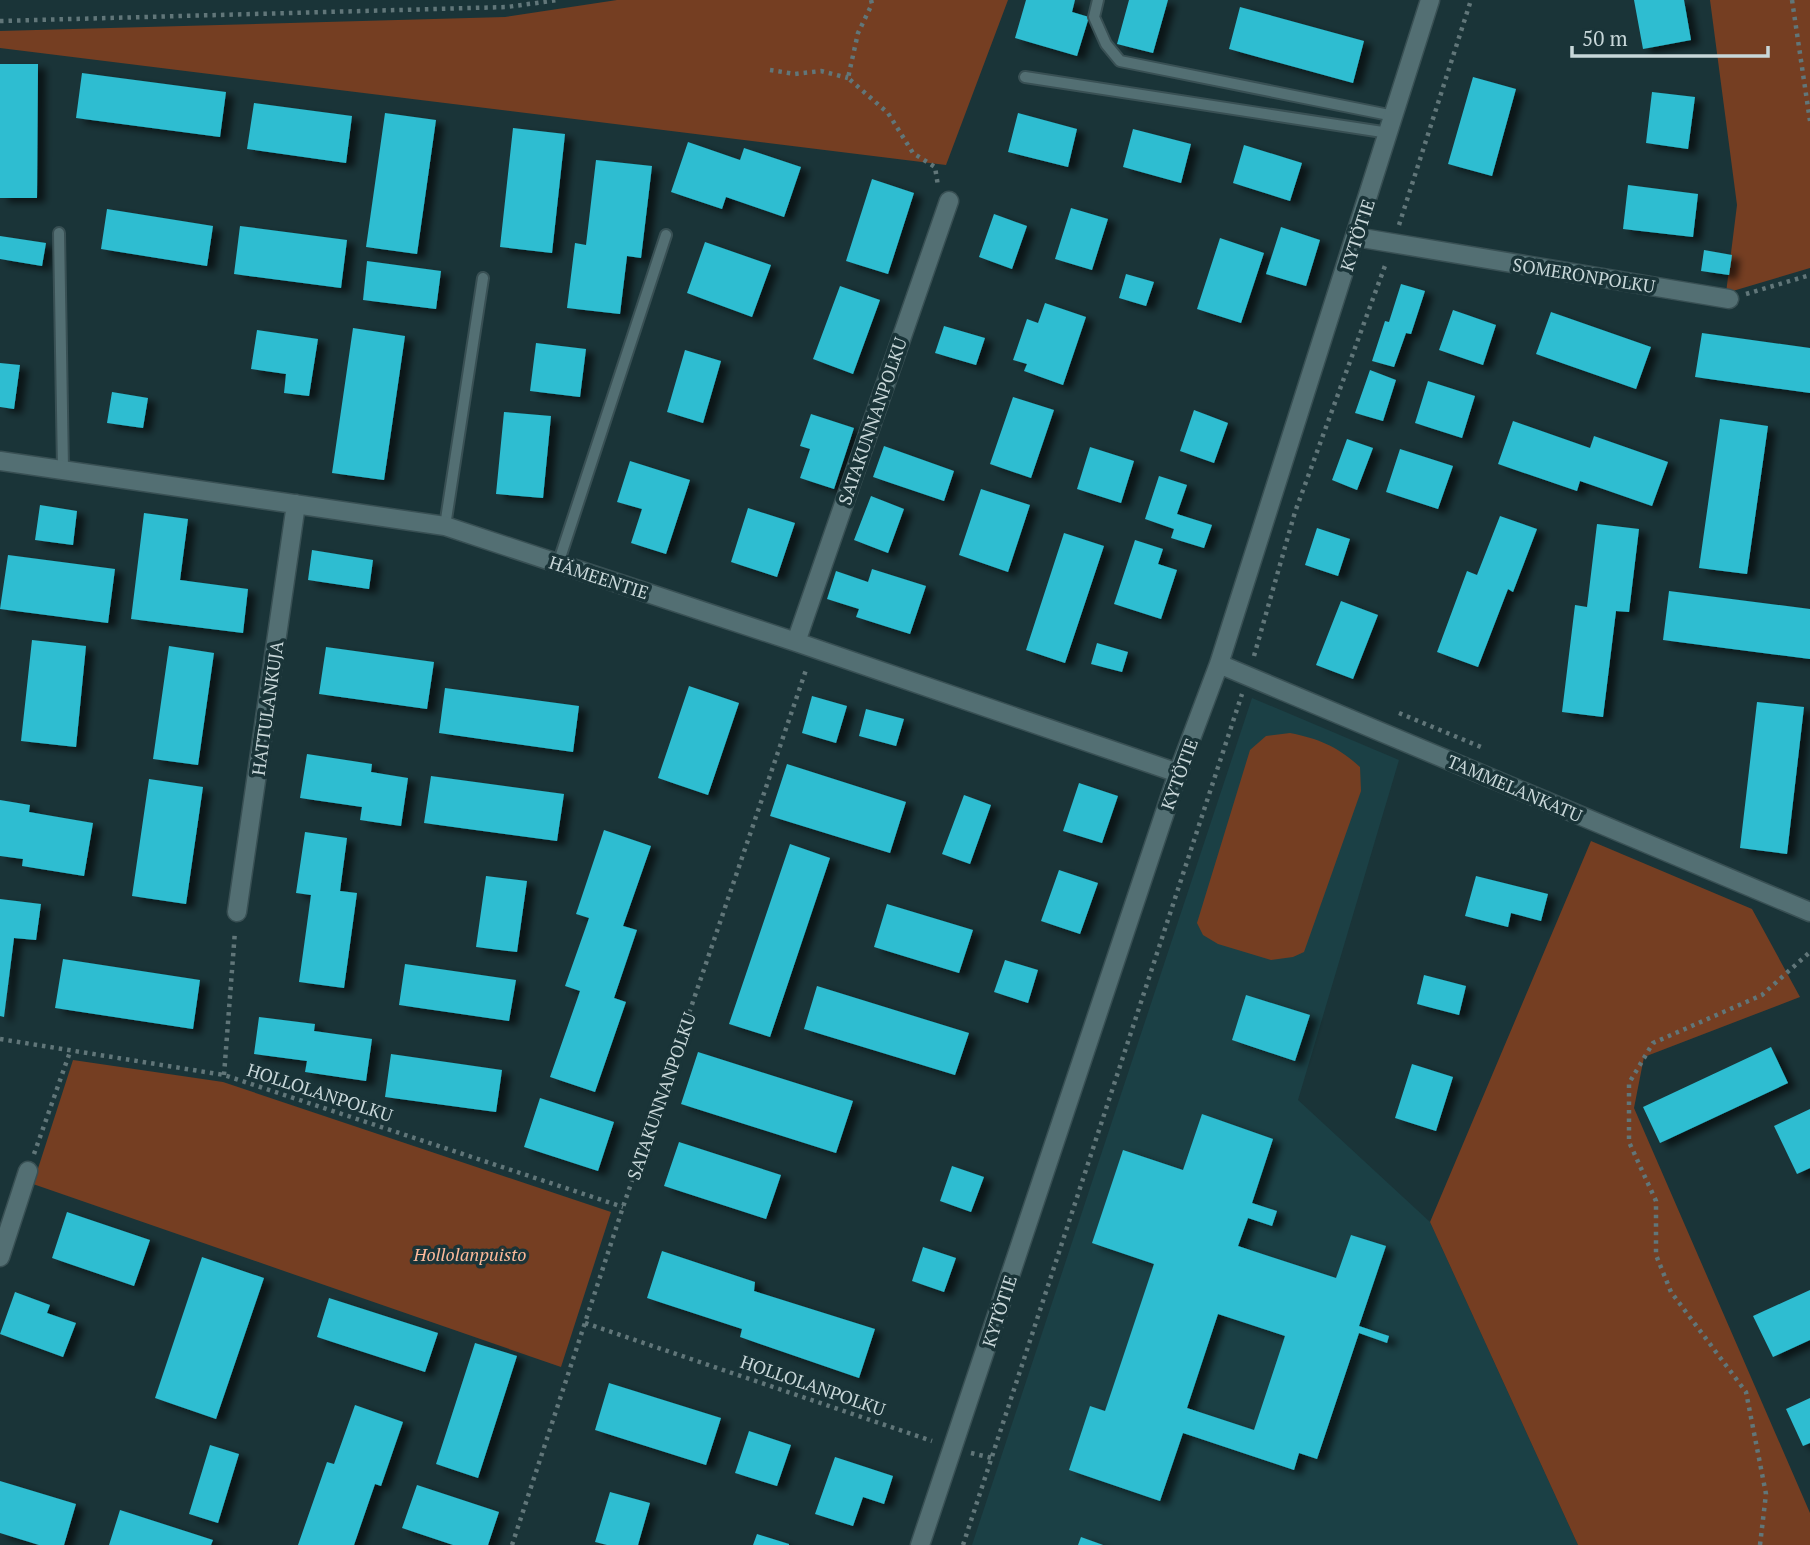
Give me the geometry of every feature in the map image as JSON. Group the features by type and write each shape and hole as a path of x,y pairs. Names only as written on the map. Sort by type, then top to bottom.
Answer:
{"street":[{"name":"KYTÖTIE","path":"920,1545 1178,773 1219,664 1430,0"},
{"name":"SATAKUNNANPOLKU","path":"796,642 948,201"},
{"name":"SOMERONPOLKU","path":"1356,237 1729,299"},
{"name":"HÄMEENTIE","path":"0,461 446,526 1178,773"},
{"name":"HATTULANKUJA","path":"237,912 296,504"},
{"name":"TAMMELANKATU","path":"1219,664 1810,912"},
{"path":"0,1256 28,1171"}],"lane":[{"path":"1098,0 1094,17 1106,44 1120,61 1391,125"},
{"path":"1025,77 1391,125"},
{"path":"59,233 63,469"},
{"path":"558,564 666,235"},
{"path":"446,526 483,278"}],"path":[{"path":"0,21 507,7 558,0"},
{"path":"848,78 858,33 872,4 871,0"},
{"path":"963,1545 1204,803 1248,676 1295,512 1393,244 1471,0"},
{"path":"1791,0 1810,121"},
{"path":"770,70 795,74 821,71 848,78 888,113 913,153 935,167 938,185 948,201"},
{"path":"1729,299 1810,275"},
{"name":"SATAKUNNANPOLKU","path":"512,1545 813,649"},
{"path":"224,1075 237,912"},
{"path":"1760,1545 1766,1494 1746,1392 1671,1292 1656,1255 1656,1201 1629,1142 1629,1083 1653,1043 1762,995 1810,952"},
{"name":"HOLLOLANPOLKU","path":"0,1039 224,1075 624,1207"},
{"path":"28,1171 69,1052"},
{"name":"HOLLOLANPOLKU","path":"585,1323 953,1448 992,1458"}],"shaded area":[{"path":"1252,698 1399,760 1298,1100 1430,1222 1578,1545 972,1545"}],"green space":[{"path":"617,0 1008,0 946,165 0,48 0,31 505,17"},
{"path":"1710,0 1810,0 1810,268 1726,293 1737,205"},
{"path":"1290,733 1328,745 1352,760 1360,767 1361,791 1304,952 1293,957 1271,960 1218,944 1203,935 1197,923 1250,750 1266,736"},
{"path":"1591,841 1752,909 1800,997 1644,1057 1634,1108 1810,1513 1810,1545 1578,1545 1430,1222"},
{"name":"Hollolanpuisto","path":"73,1060 223,1082 611,1212 561,1367 33,1184"}],"building":[{"path":"1026,0 1075,0 1072,12 1089,17 1077,56 1015,38"},
{"path":"1129,0 1168,0 1153,53 1117,44"},
{"path":"1634,0 1684,0 1691,40 1643,49"},
{"path":"1240,7 1364,41 1353,83 1229,49"},
{"path":"0,64 38,64 37,198 0,198"},
{"path":"82,73 226,92 220,137 76,118"},
{"path":"1473,77 1516,89 1492,176 1448,164"},
{"path":"1652,92 1695,97 1688,149 1646,143"},
{"path":"254,103 352,116 346,163 247,149"},
{"path":"385,113 436,120 417,254 366,247"},
{"path":"1018,113 1077,129 1068,167 1008,152"},
{"path":"513,128 565,134 552,253 500,247"},
{"path":"1133,129 1191,144 1181,183 1123,167"},
{"path":"688,142 740,160 744,148 801,167 784,217 726,197 722,209 671,192"},
{"path":"1244,145 1302,163 1290,201 1233,183"},
{"path":"596,160 652,166 641,258 627,256 620,314 567,308 575,243 586,245"},
{"path":"872,179 914,193 888,274 846,261"},
{"path":"1628,185 1698,194 1693,237 1623,229"},
{"path":"1071,208 1108,219 1092,270 1055,259"},
{"path":"107,209 213,226 207,266 101,249"},
{"path":"994,214 1027,226 1012,269 979,257"},
{"path":"240,226 347,240 341,288 234,274"},
{"path":"1281,227 1320,240 1306,286 1266,274"},
{"path":"0,236 46,243 42,266 0,259"},
{"path":"1220,238 1264,253 1241,323 1197,309"},
{"path":"705,242 771,265 752,317 687,293"},
{"path":"1704,250 1732,255 1729,275 1701,271"},
{"path":"367,261 441,271 436,309 363,300"},
{"path":"1126,274 1154,282 1146,306 1119,298"},
{"path":"1401,284 1425,291 1411,334 1406,333 1394,367 1372,361 1385,321 1389,322"},
{"path":"840,286 880,300 853,374 813,359"},
{"path":"1045,303 1086,317 1063,385 1024,371 1027,364 1013,360 1027,319 1038,323"},
{"path":"1453,310 1496,325 1483,365 1439,350"},
{"path":"1551,312 1651,347 1636,389 1536,354"},
{"path":"944,326 985,338 976,365 935,353"},
{"path":"353,328 405,336 384,480 332,473"},
{"path":"257,330 318,339 309,396 284,393 286,374 251,369"},
{"path":"1702,333 1810,348 1810,393 1695,377"},
{"path":"536,343 586,349 580,397 530,391"},
{"path":"685,350 721,361 703,423 667,412"},
{"path":"0,363 20,365 14,409 0,407"},
{"path":"1370,370 1396,380 1383,421 1355,413"},
{"path":"1428,381 1475,396 1462,438 1415,423"},
{"path":"112,392 148,398 143,428 107,423"},
{"path":"1013,397 1054,410 1031,478 990,464"},
{"path":"1194,410 1228,423 1214,463 1180,451"},
{"path":"504,412 551,416 543,498 496,494"},
{"path":"811,414 854,428 834,489 800,478 810,449 800,446"},
{"path":"1720,419 1768,426 1747,574 1699,568"},
{"path":"1513,421 1590,448 1594,436 1668,462 1652,506 1580,481 1577,491 1498,464"},
{"path":"1347,439 1373,448 1357,490 1332,480"},
{"path":"884,446 954,471 944,501 873,477"},
{"path":"1090,447 1134,461 1121,503 1077,489"},
{"path":"1400,449 1453,466 1438,509 1386,492"},
{"path":"630,461 690,480 666,554 631,543 642,509 617,502"},
{"path":"1159,476 1187,485 1177,514 1212,525 1204,548 1171,538 1174,529 1145,519"},
{"path":"981,489 1030,505 1008,572 959,555"},
{"path":"871,496 904,509 888,553 854,540"},
{"path":"40,505 77,511 73,545 35,540"},
{"path":"748,508 795,523 777,577 731,562"},
{"path":"144,513 188,519 180,580 248,589 243,633 131,619"},
{"path":"1500,516 1537,529 1513,592 1508,589 1478,667 1437,652 1467,571 1477,575"},
{"path":"1597,524 1639,529 1629,612 1616,611 1603,717 1562,712 1575,605 1587,607"},
{"path":"1317,528 1350,539 1338,576 1305,565"},
{"path":"1064,533 1104,546 1065,663 1026,650"},
{"path":"1135,540 1163,549 1158,564 1177,570 1161,619 1114,604"},
{"path":"312,550 373,560 369,589 308,580"},
{"path":"8,555 115,569 108,623 0,609"},
{"path":"872,569 926,586 910,634 856,617 859,609 827,599 836,571 868,582"},
{"path":"1669,591 1810,609 1810,659 1663,640"},
{"path":"1341,601 1378,615 1353,679 1316,665"},
{"path":"32,640 86,646 76,747 21,741"},
{"path":"1097,643 1128,652 1122,672 1091,664"},
{"path":"169,646 214,653 198,765 153,759"},
{"path":"326,647 434,662 427,709 319,694"},
{"path":"689,686 739,703 708,795 658,778"},
{"path":"445,688 579,706 573,752 439,733"},
{"path":"812,696 847,706 836,743 802,733"},
{"path":"1757,702 1804,707 1787,854 1740,848"},
{"path":"866,709 904,719 896,746 859,736"},
{"path":"307,754 372,764 371,772 408,778 401,826 360,820 362,807 300,798"},
{"path":"787,764 906,802 890,853 770,816"},
{"path":"431,776 564,794 557,841 424,823"},
{"path":"149,779 203,787 186,904 132,896"},
{"path":"1079,783 1118,796 1102,843 1063,831"},
{"path":"964,795 991,805 970,864 942,854"},
{"path":"0,800 30,805 29,812 93,823 84,876 22,866 23,859 0,856"},
{"path":"604,830 651,846 623,926 637,930 614,998 626,1002 595,1092 550,1077 580,991 565,986 589,918 576,914"},
{"path":"305,832 347,838 340,891 357,893 344,988 299,982 311,895 296,893"},
{"path":"790,844 830,858 770,1037 729,1024"},
{"path":"1059,870 1098,883 1080,934 1041,921"},
{"path":"486,876 527,881 517,952 476,947"},
{"path":"1476,876 1548,894 1541,921 1511,913 1508,927 1465,916"},
{"path":"0,899 41,904 36,940 14,938 4,1017 0,1016"},
{"path":"887,904 973,930 959,973 874,947"},
{"path":"63,959 200,980 193,1029 55,1008"},
{"path":"1005,960 1038,970 1028,1003 994,992"},
{"path":"405,964 516,980 509,1021 399,1005"},
{"path":"1424,975 1466,986 1459,1015 1417,1004"},
{"path":"817,986 969,1033 955,1075 804,1029"},
{"path":"1246,995 1310,1015 1295,1061 1232,1040"},
{"path":"259,1017 315,1024 314,1031 372,1039 366,1081 305,1072 307,1061 254,1054"},
{"path":"1771,1047 1788,1083 1660,1143 1643,1107"},
{"path":"698,1052 853,1101 836,1153 681,1104"},
{"path":"391,1054 502,1070 496,1112 385,1097"},
{"path":"1412,1064 1453,1077 1436,1131 1395,1118"},
{"path":"540,1098 614,1122 598,1171 524,1147"},
{"path":"1810,1109 1810,1168 1797,1174 1774,1126"},
{"path":"1202,1114 1273,1139 1252,1203 1277,1211 1272,1226 1248,1218 1238,1246 1336,1278 1351,1235 1386,1246 1359,1326 1389,1336 1387,1343 1359,1333 1317,1459 1299,1453 1294,1470 1183,1433 1160,1501 1069,1470 1090,1406 1105,1411 1154,1264 1092,1243 1123,1150 1183,1170","holes":["1218,1314 1285,1336 1254,1430 1187,1408"]},
{"path":"679,1142 781,1175 766,1219 664,1186"},
{"path":"952,1166 984,1177 971,1212 940,1201"},
{"path":"67,1212 150,1240 134,1286 52,1258"},
{"path":"923,1247 956,1258 944,1292 912,1281"},
{"path":"662,1251 755,1282 754,1291 875,1329 859,1378 740,1337 742,1329 647,1298"},
{"path":"202,1257 264,1278 216,1419 155,1398"},
{"path":"1810,1290 1810,1340 1773,1357 1753,1316"},
{"path":"15,1292 50,1305 47,1313 76,1323 63,1357 0,1334"},
{"path":"329,1298 438,1333 425,1372 317,1337"},
{"path":"475,1343 517,1356 478,1478 436,1464"},
{"path":"609,1383 721,1418 706,1465 595,1430"},
{"path":"1810,1398 1810,1443 1803,1446 1786,1409"},
{"path":"355,1405 403,1422 381,1486 375,1484 354,1545 298,1545 327,1462 334,1464"},
{"path":"749,1431 791,1445 777,1486 735,1473"},
{"path":"210,1445 239,1454 218,1523 189,1514"},
{"path":"835,1457 893,1476 884,1504 863,1497 853,1526 815,1514"},
{"path":"0,1481 76,1504 64,1545 39,1545 0,1533"},
{"path":"417,1485 499,1512 488,1545 453,1545 402,1528"},
{"path":"610,1492 650,1503 638,1545 607,1545 595,1542"},
{"path":"120,1510 213,1540 211,1545 109,1545"},
{"path":"757,1534 789,1544 789,1545 753,1545"},
{"path":"1081,1537 1103,1545 1078,1545"}]}
